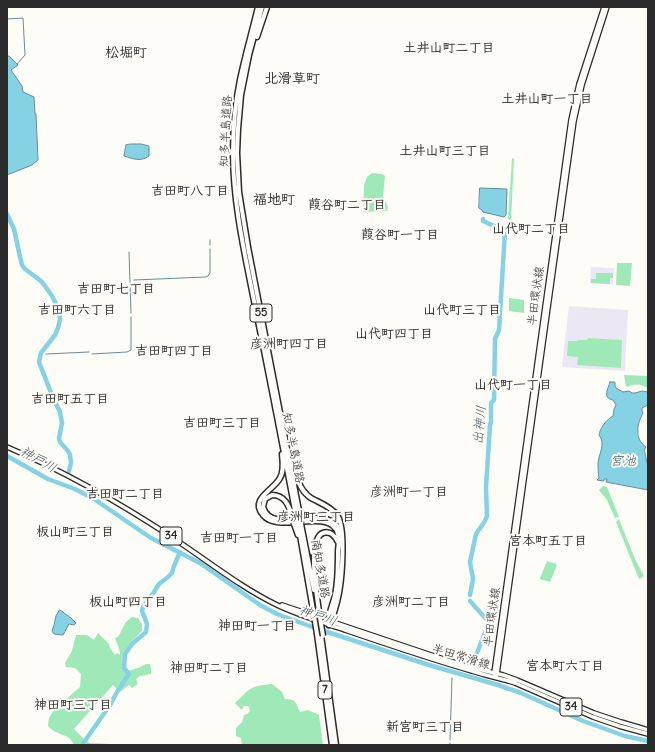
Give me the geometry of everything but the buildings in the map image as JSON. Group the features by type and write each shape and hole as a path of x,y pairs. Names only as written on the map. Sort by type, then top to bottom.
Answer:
{"highway":[{"name":"知多半島道路","path":"258,7 244,59 238,90 235,116 233,170 235,193 244,248 296,516"},
{"name":"知多半島道路","path":"262,7 241,95 237,153 239,192 248,247 284,434 296,516"},
{"path":"244,79 267,7"},
{"path":"276,411 275,415 283,462 282,472 278,482 260,500 259,506 261,512 266,518 276,522 327,522 337,531 338,544 336,591 330,622"},
{"path":"284,434 286,436 296,475 302,488 309,496 331,508 341,523 342,563 339,592 330,622"},
{"path":"298,524 296,516 280,496 272,495 265,499 263,507 266,513 271,517 281,520 315,518 327,519 337,525 342,535"},
{"name":"南知多道路","path":"296,516 317,612 336,745"},
{"name":"南知多道路","path":"298,524 303,554 317,612"},
{"path":"317,612 314,575 316,540 321,534 328,533 335,536 338,544"},
{"name":"南知多道路","path":"321,636 332,745"}],"main road":[{"name":"半田環状線","path":"495,675 571,120 579,84 605,7"},
{"name":"半田常滑線","path":"7,447 67,474 117,502 246,588 279,606 311,619 330,622 434,656 528,684 580,708 648,730"},
{"name":"半田常滑線","path":"495,675 593,717 648,734"}],"shaded area":[{"path":"591,267 614,268 613,285 590,283"},
{"path":"569,306 628,310 625,371 562,367"}],"green space":[{"path":"512,158 514,159 511,220 508,219"},
{"path":"372,173 382,174 385,176 383,196 388,207 387,211 363,212 364,185 367,177"},
{"path":"617,263 632,263 630,286 616,285"},
{"path":"596,273 613,273 613,278 610,278 610,284 591,283 591,279 596,279"},
{"path":"509,298 524,300 524,313 509,311"},
{"path":"588,338 622,340 621,368 577,365 578,357 567,356 568,341 587,340"},
{"path":"624,375 648,376 648,388 638,384 627,387"},
{"path":"603,486 607,487 619,517 615,518 607,500 599,490"},
{"path":"619,519 635,559 644,576 639,579 616,522"},
{"path":"547,561 557,565 550,582 540,579"},
{"path":"132,617 138,618 142,624 142,631 123,653 122,669 125,672 146,664 150,664 151,674 140,676 136,679 138,684 132,688 129,685 120,692 113,685 74,729 90,743 111,745 72,745 73,743 70,738 54,731 48,726 49,718 59,701 63,702 80,687 81,674 75,668 66,667 65,663 72,651 76,635 87,635 94,640 98,633 109,644 115,655 117,653 120,655 115,638 118,637 126,622"},
{"path":"272,684 282,692 285,699 293,700 295,702 300,712 308,710 319,715 323,745 242,745 241,738 236,736 236,728 242,722 244,715 250,711 249,707 244,706 242,710 235,703 252,688"}],"water":[{"path":"7,56 9,56 18,65 11,70 22,86 23,92 34,97 38,160 32,165 7,175"},
{"path":"131,144 149,146 149,156 143,159 134,159 124,156 126,145"},
{"path":"480,188 507,189 506,215 504,217 483,212 479,208"},
{"name":"宮池","path":"610,382 615,382 616,388 623,392 648,392 648,405 642,408 643,413 638,426 638,436 642,444 646,447 644,450 648,465 648,490 606,482 607,479 604,479 604,481 597,480 599,478 598,463 602,445 599,435 604,424 613,416 616,405 607,395"},
{"path":"60,610 76,623 74,625 69,624 63,635 54,634 52,631 56,616"}],"waterway":[{"path":"7,19 23,18 25,55 17,64"},
{"path":"7,214 14,229 22,265 41,281 52,296 59,310 60,319 58,328 55,335 41,353 39,362 60,412 62,423 59,438 60,442 70,455 71,463 69,471"},
{"name":"出神川","path":"470,595 473,579 470,562 476,534 487,516 486,487 491,403 494,400 495,339 499,330 505,231 483,221 483,219"},
{"path":"210,240 210,245"},
{"path":"134,280 206,277 210,273 210,249"},
{"path":"129,252 131,313"},
{"path":"92,354 127,352 131,350 131,317"},
{"path":"46,354 89,352"},
{"name":"神戸川","path":"7,456 48,479 75,489 94,499 151,538 200,563 260,605 277,614 429,665 498,685 521,693 583,721 625,736 648,741"},
{"path":"82,745 110,705 129,674 124,668 125,654 132,644 146,632 147,624 142,611 143,607 159,584 172,573 180,552"},
{"name":"出神川","path":"470,601 487,620 488,625 473,663"},
{"path":"450,740 452,678"}],"district":[{"name":"土井山町二丁目","path":"449,48"},
{"name":"松堀町","path":"126,53"},
{"name":"北滑草町","path":"292,79"},
{"name":"土井山町一丁目","path":"547,99"},
{"name":"土井山町三丁目","path":"445,151"},
{"name":"吉田町八丁目","path":"190,191"},
{"name":"福地町","path":"274,200"},
{"name":"葭谷町二丁目","path":"347,205"},
{"name":"山代町二丁目","path":"531,229"},
{"name":"葭谷町一丁目","path":"400,235"},
{"name":"吉田町七丁目","path":"116,289"},
{"name":"吉田町六丁目","path":"77,310"},
{"name":"山代町三丁目","path":"462,310"},
{"name":"山代町四丁目","path":"394,334"},
{"name":"彦洲町四丁目","path":"289,344"},
{"name":"吉田町四丁目","path":"174,351"},
{"name":"山代町一丁目","path":"513,385"},
{"name":"吉田町五丁目","path":"70,399"},
{"name":"吉田町三丁目","path":"222,423"},
{"name":"彦洲町一丁目","path":"409,492"},
{"name":"吉田町二丁目","path":"125,494"},
{"name":"彦洲町三丁目","path":"316,517"},
{"name":"板山町三丁目","path":"75,532"},
{"name":"吉田町一丁目","path":"239,538"},
{"name":"宮本町五丁目","path":"548,541"},
{"name":"板山町四丁目","path":"128,602"},
{"name":"彦洲町二丁目","path":"411,602"},
{"name":"神田町一丁目","path":"257,626"},
{"name":"宮本町六丁目","path":"565,666"},
{"name":"神田町二丁目","path":"209,668"},
{"name":"神田町三丁目","path":"73,705"},
{"name":"新宮町三丁目","path":"425,727"}]}
